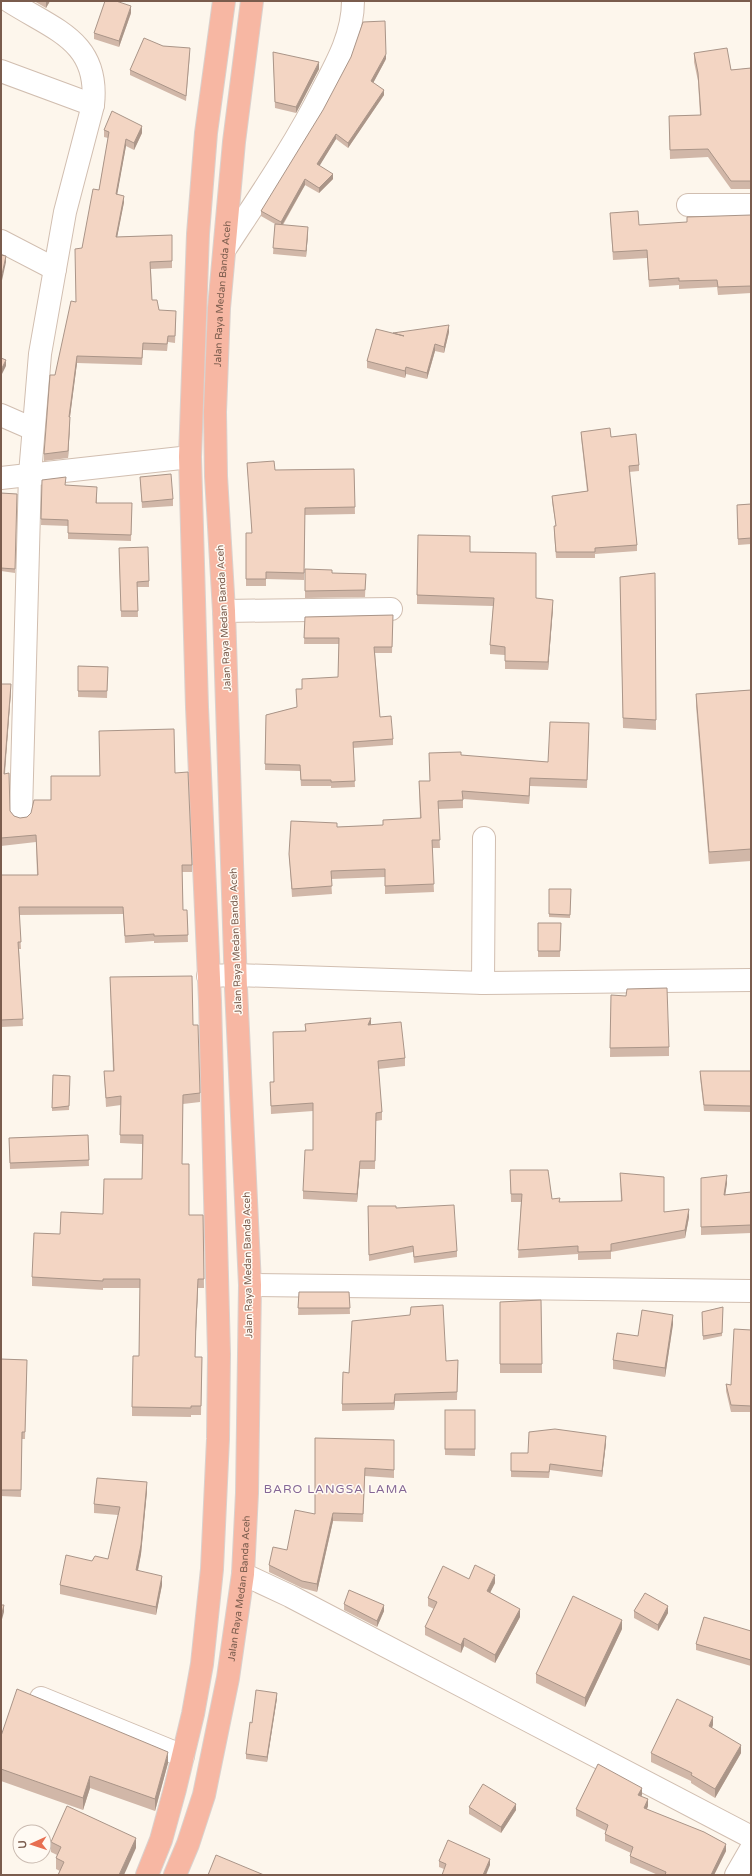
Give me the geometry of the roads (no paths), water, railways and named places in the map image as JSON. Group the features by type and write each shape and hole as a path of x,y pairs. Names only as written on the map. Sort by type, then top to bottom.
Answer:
{"highway":[{"path":"147,1875 161,1840 193,1714 202,1664 212,1569 218,1439 218,1354 210,1001 197,699 190,456 198,234 206,141 223,10"},
{"name":"Jalan Raya Medan Banda Aceh","path":"175,1875 188,1844 204,1795 228,1678 243,1574 247,1494 250,1285 236,975 224,611 216,476 215,412 219,308 234,142 250,11"},
{"path":"194,334 218,338"},
{"path":"218,1354 249,1355"}],"street":[{"path":"9,1 51,25 70,38 82,50 89,64 93,79 93,105 65,212 40,354 30,474 21,813"},
{"path":"225,249 307,121 341,56 348,36 353,3"},
{"path":"1,71 93,105"},
{"path":"688,205 751,205"},
{"path":"1,241 55,269"},
{"path":"1,415 33,429"},
{"path":"1,478 190,456"},
{"path":"224,611 391,609"},
{"path":"483,983 484,838"},
{"path":"208,976 236,975 483,983 751,980"},
{"path":"250,1285 751,1291"},
{"path":"243,1574 259,1580 297,1599 751,1837"},
{"path":"41,1698 182,1756"},
{"path":"736,1875 751,1849"}],"district":[{"name":"BARO LANGSA LAMA","path":"336,1489"}]}
